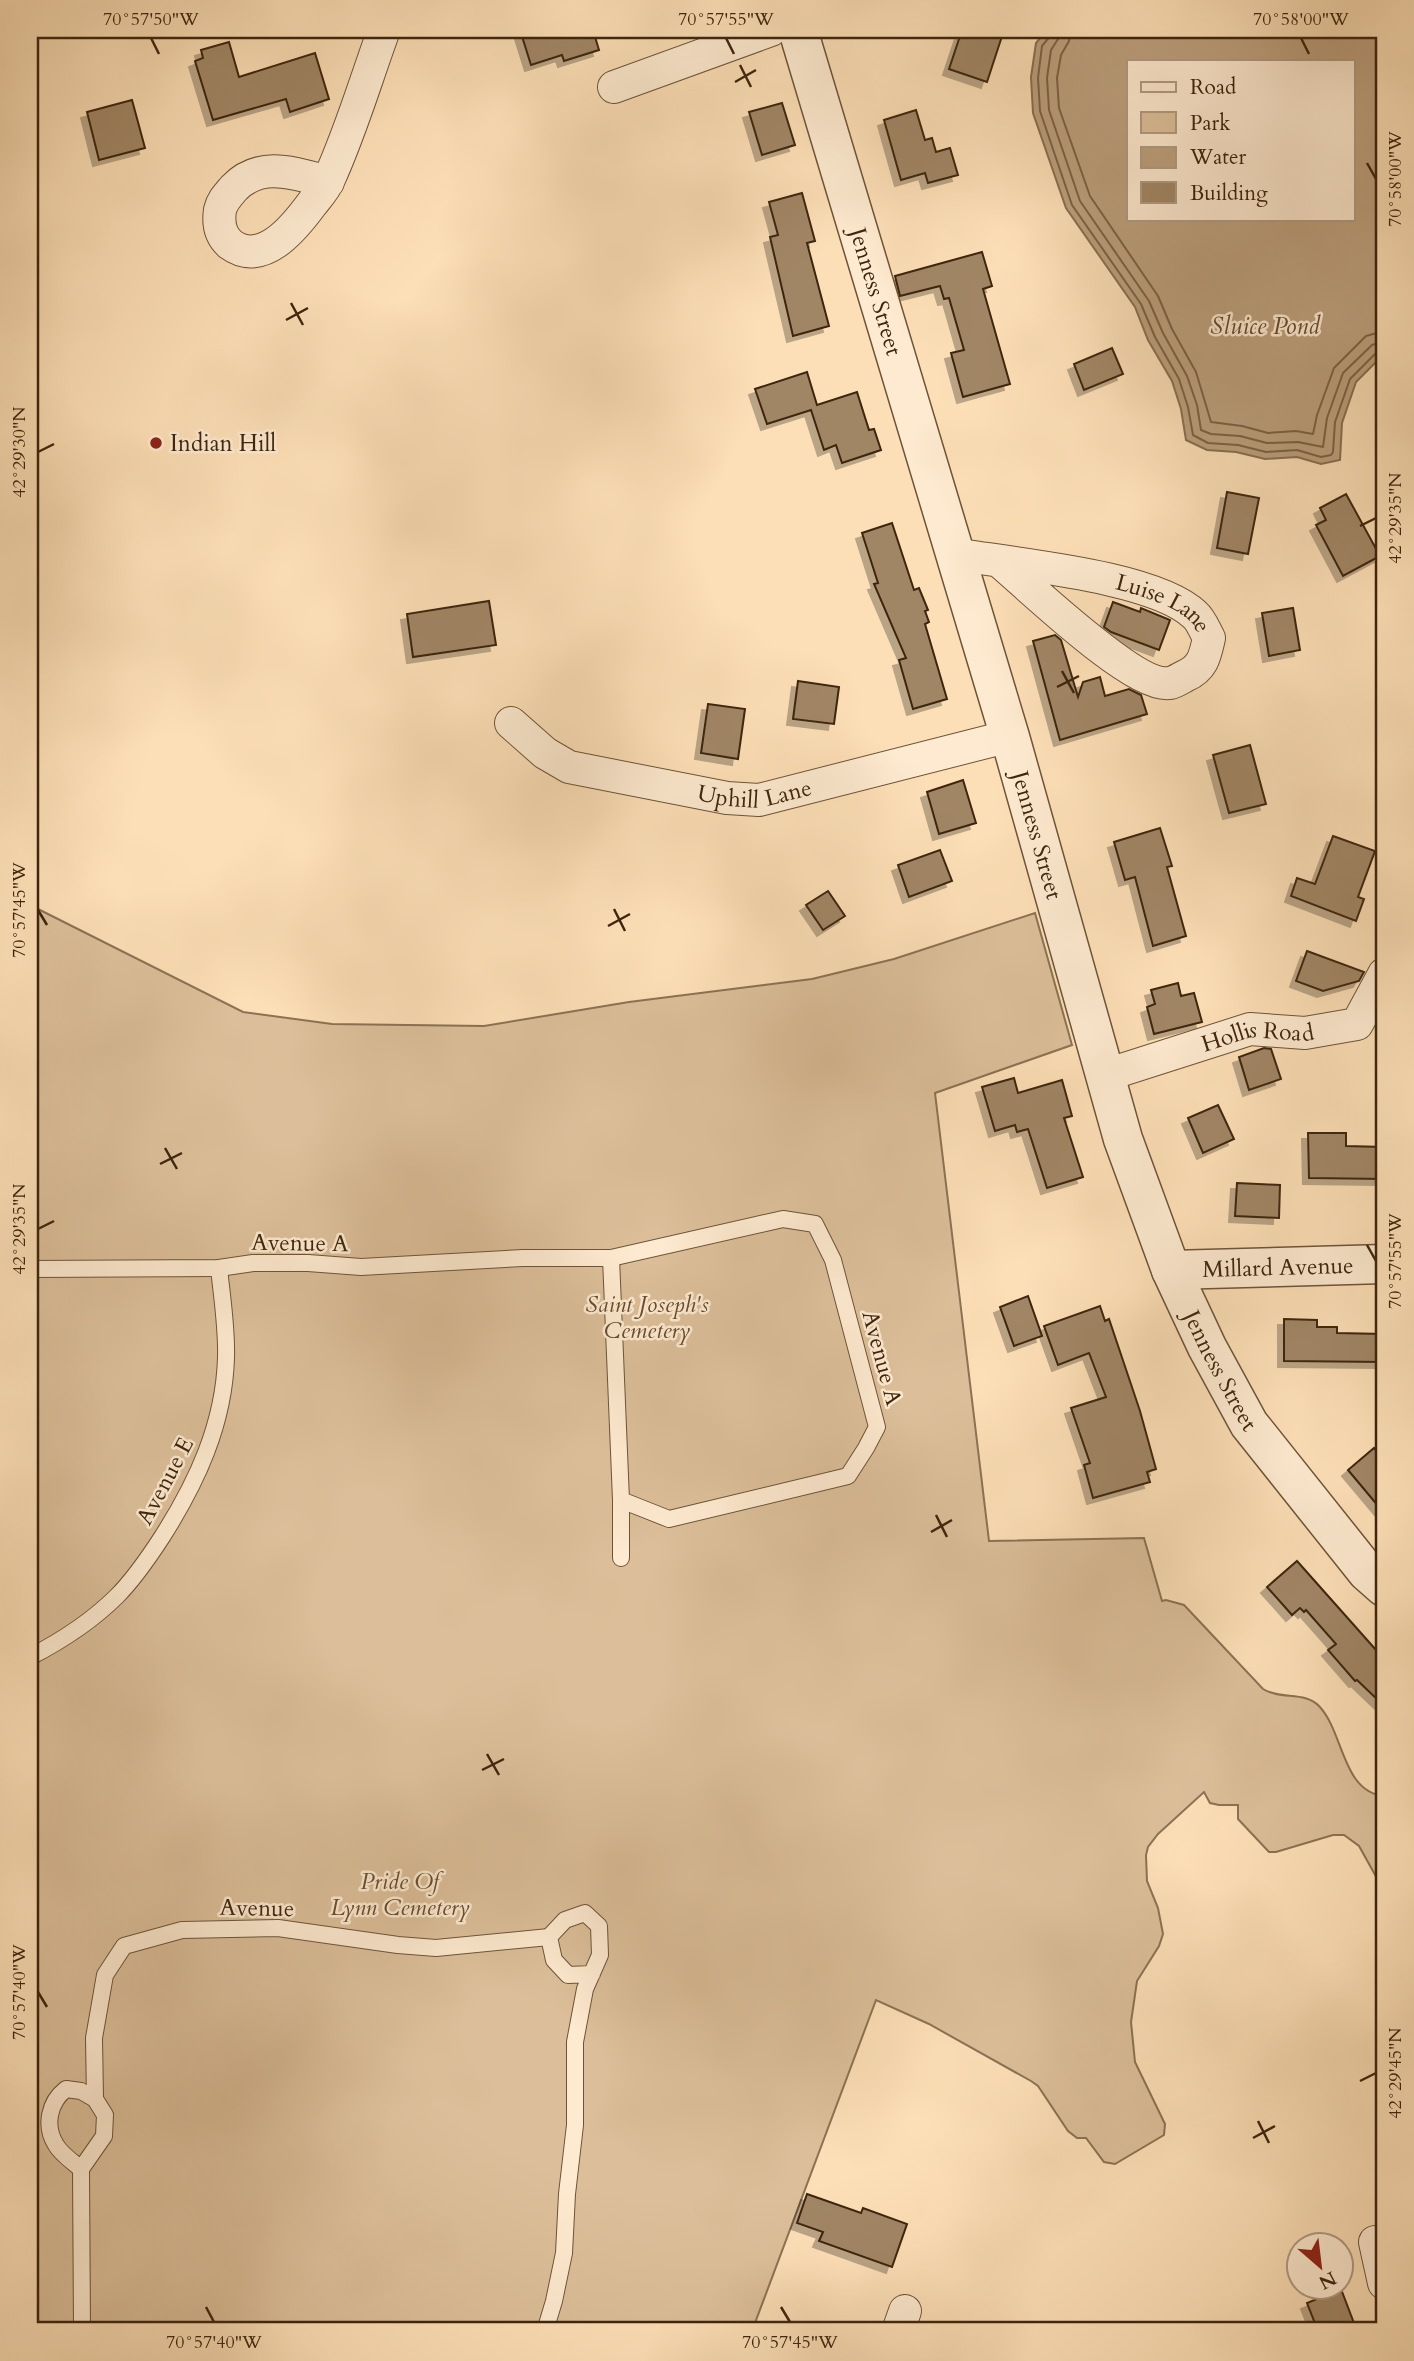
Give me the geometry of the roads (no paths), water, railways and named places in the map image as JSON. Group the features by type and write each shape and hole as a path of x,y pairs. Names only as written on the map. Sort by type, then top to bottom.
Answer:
{"street":[{"path":"328,182 384,30"},
{"path":"614,87 771,30"},
{"name":"Jenness Street","path":"798,30 1010,736 1124,1139 1171,1270 1249,1424 1367,1572 1384,1587"},
{"name":"Luise Lane","path":"954,554 1127,583 1173,600 1196,615 1209,638 1204,662 1195,672 1169,684 1141,677 1092,642 1000,562"},
{"name":"Uphill Lane","path":"511,723 545,753 569,766 727,798 759,800 1010,736"},
{"name":"Hollis Road","path":"1106,1075 1250,1029 1305,1033 1357,1024 1384,974"},
{"name":"Millard Avenue","path":"1171,1270 1384,1264"},
{"path":"1375,2242 1384,2283"}],"lane":[{"name":"Avenue A","path":"30,1269 219,1268 253,1263 361,1267 523,1258 611,1258 782,1219 815,1224 832,1260 877,1427 848,1476 669,1518 621,1500"},
{"path":"611,1258 621,1558"},
{"name":"Avenue E","path":"30,1657 86,1622 117,1596 150,1555 197,1477 213,1436 224,1381 225,1315 219,1268"},
{"path":"545,2331 564,2253 575,2125 575,2042 585,1989 592,1974 600,1955 599,1926 585,1913 565,1920 549,1937 554,1960 568,1975 592,1974"},
{"name":"Avenue","path":"81,2169 104,2136 105,2115 96,2099 94,2038 105,1975 124,1946 182,1930 264,1928 436,1948 549,1937"},
{"path":"82,2331 81,2169 56,2146 50,2128 50,2109 58,2095 66,2089 81,2091 96,2099"}],"water":[{"name":"Sluice Pond","path":"1047,30 1384,30 1384,354 1356,382 1342,423 1340,460 1321,464 1297,457 1265,459 1236,452 1207,450 1186,440 1181,409 1172,381 1148,340 1135,307 1066,208 1033,113 1031,77 1036,43"}],"place":[{"name":"Indian Hill","path":"156,443"}],"park label":[{"name":"Saint Joseph's Cemetery","path":"647,1317"},
{"name":"Pride Of Lynn Cemetery","path":"400,1894"}]}
